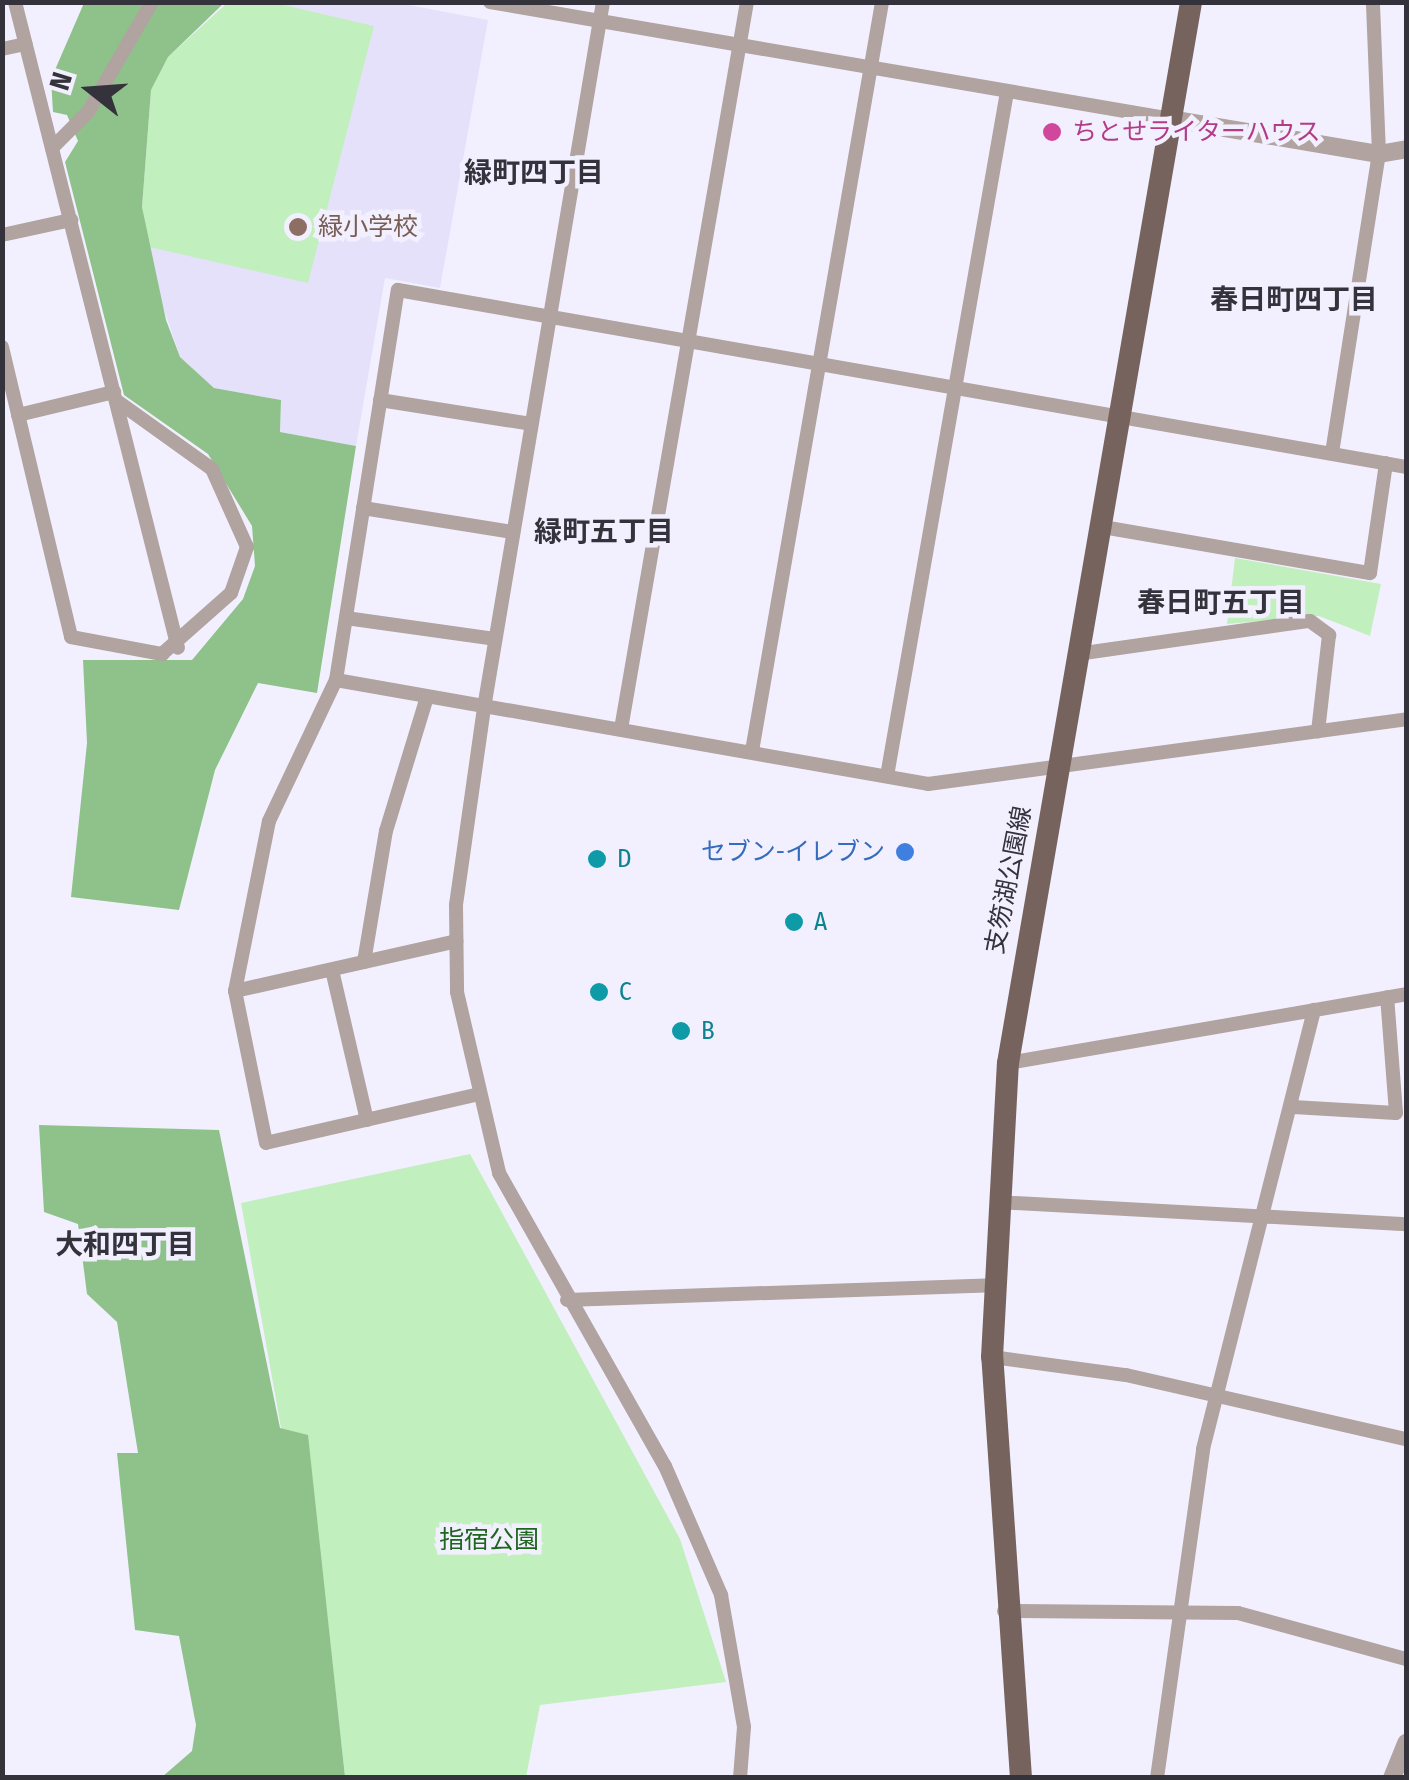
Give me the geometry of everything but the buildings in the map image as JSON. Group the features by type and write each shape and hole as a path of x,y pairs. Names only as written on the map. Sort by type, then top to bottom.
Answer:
{"main road":[{"name":"支笏湖公園線","path":"1021,1778 1003,1610 992,1357 996,1202 1008,1063 1097,526 1191,2"}],"street":[{"path":"15,2 178,648"},
{"path":"52,148 88,112 152,2"},
{"path":"490,2 1379,154 1406,149"},
{"path":"602,2 484,708 456,941 475,1095 499,1174 566,1300 682,1497 721,1595 744,1727 740,1778"},
{"path":"620,729 747,2"},
{"path":"752,751 882,2"},
{"path":"1332,453 1379,154 1373,2"},
{"path":"2,50 25,44"},
{"path":"887,776 1007,92"},
{"path":"2,236 70,220"},
{"path":"475,1095 266,1143 236,992 270,821 336,680 398,290 955,391 1119,413 1406,467"},
{"path":"2,348 71,636 162,654 178,648 232,594 247,547 212,469 116,397 18,414"},
{"path":"380,400 531,424"},
{"path":"1097,526 1370,573 1386,463"},
{"path":"363,508 513,532"},
{"path":"346,618 495,640"},
{"path":"1077,654 1310,621 1329,635 1318,731"},
{"path":"336,680 928,784 1406,719"},
{"path":"364,962 386,832 427,697"},
{"path":"236,992 456,941"},
{"path":"332,970 366,1120"},
{"path":"1008,1063 1406,994"},
{"path":"1293,1107 1396,1112 1387,998"},
{"path":"1157,1778 1180,1608 1220,1394 1314,1010"},
{"path":"996,1202 1266,1212 1406,1224"},
{"path":"566,1300 993,1285"},
{"path":"992,1357 1220,1394 1406,1439"},
{"path":"1003,1610 1180,1608 1238,1613 1406,1659"},
{"path":"1392,1778 1406,1743"}],"shaded area":[{"name":"緑小学校","path":"227,3 398,3 488,20 440,288 385,278 356,446 280,432 281,400 214,388 180,357 155,283 142,207 190,44"}],"green space":[{"path":"84,3 224,3 168,57 151,90 142,207 166,320 180,357 214,388 281,400 280,432 356,446 317,693 258,683 215,770 179,910 71,897 87,743 83,660 192,660 243,599 255,566 252,526 208,454 124,395 65,162 78,141 67,115 53,112 51,79"},
{"path":"227,3 275,3 374,26 308,283 149,247 142,207 151,90 168,57"},
{"path":"1235,558 1381,584 1370,636 1319,616 1227,624"},
{"path":"39,1125 219,1130 280,1428 308,1435 345,1777 162,1777 192,1751 196,1725 179,1636 135,1630 117,1453 138,1453 117,1322 87,1294 78,1224 44,1212"},
{"name":"指宿公園","path":"470,1154 680,1539 726,1682 540,1705 526,1777 345,1777 326,1604 281,1428 241,1203"}],"place":[{"name":"ちとせライターハウス","path":"1052,132"},
{"name":"緑小学校","path":"298,227"},
{"name":"セブン-イレブン","path":"905,852"},
{"name":"D","path":"597,859"},
{"name":"A","path":"794,922"},
{"name":"C","path":"599,992"},
{"name":"B","path":"681,1031"}],"district":[{"name":"緑町四丁目","path":"534,173"},
{"name":"春日町四丁目","path":"1294,300"},
{"name":"緑町五丁目","path":"604,532"},
{"name":"春日町五丁目","path":"1221,603"},
{"name":"大和四丁目","path":"125,1245"}]}
